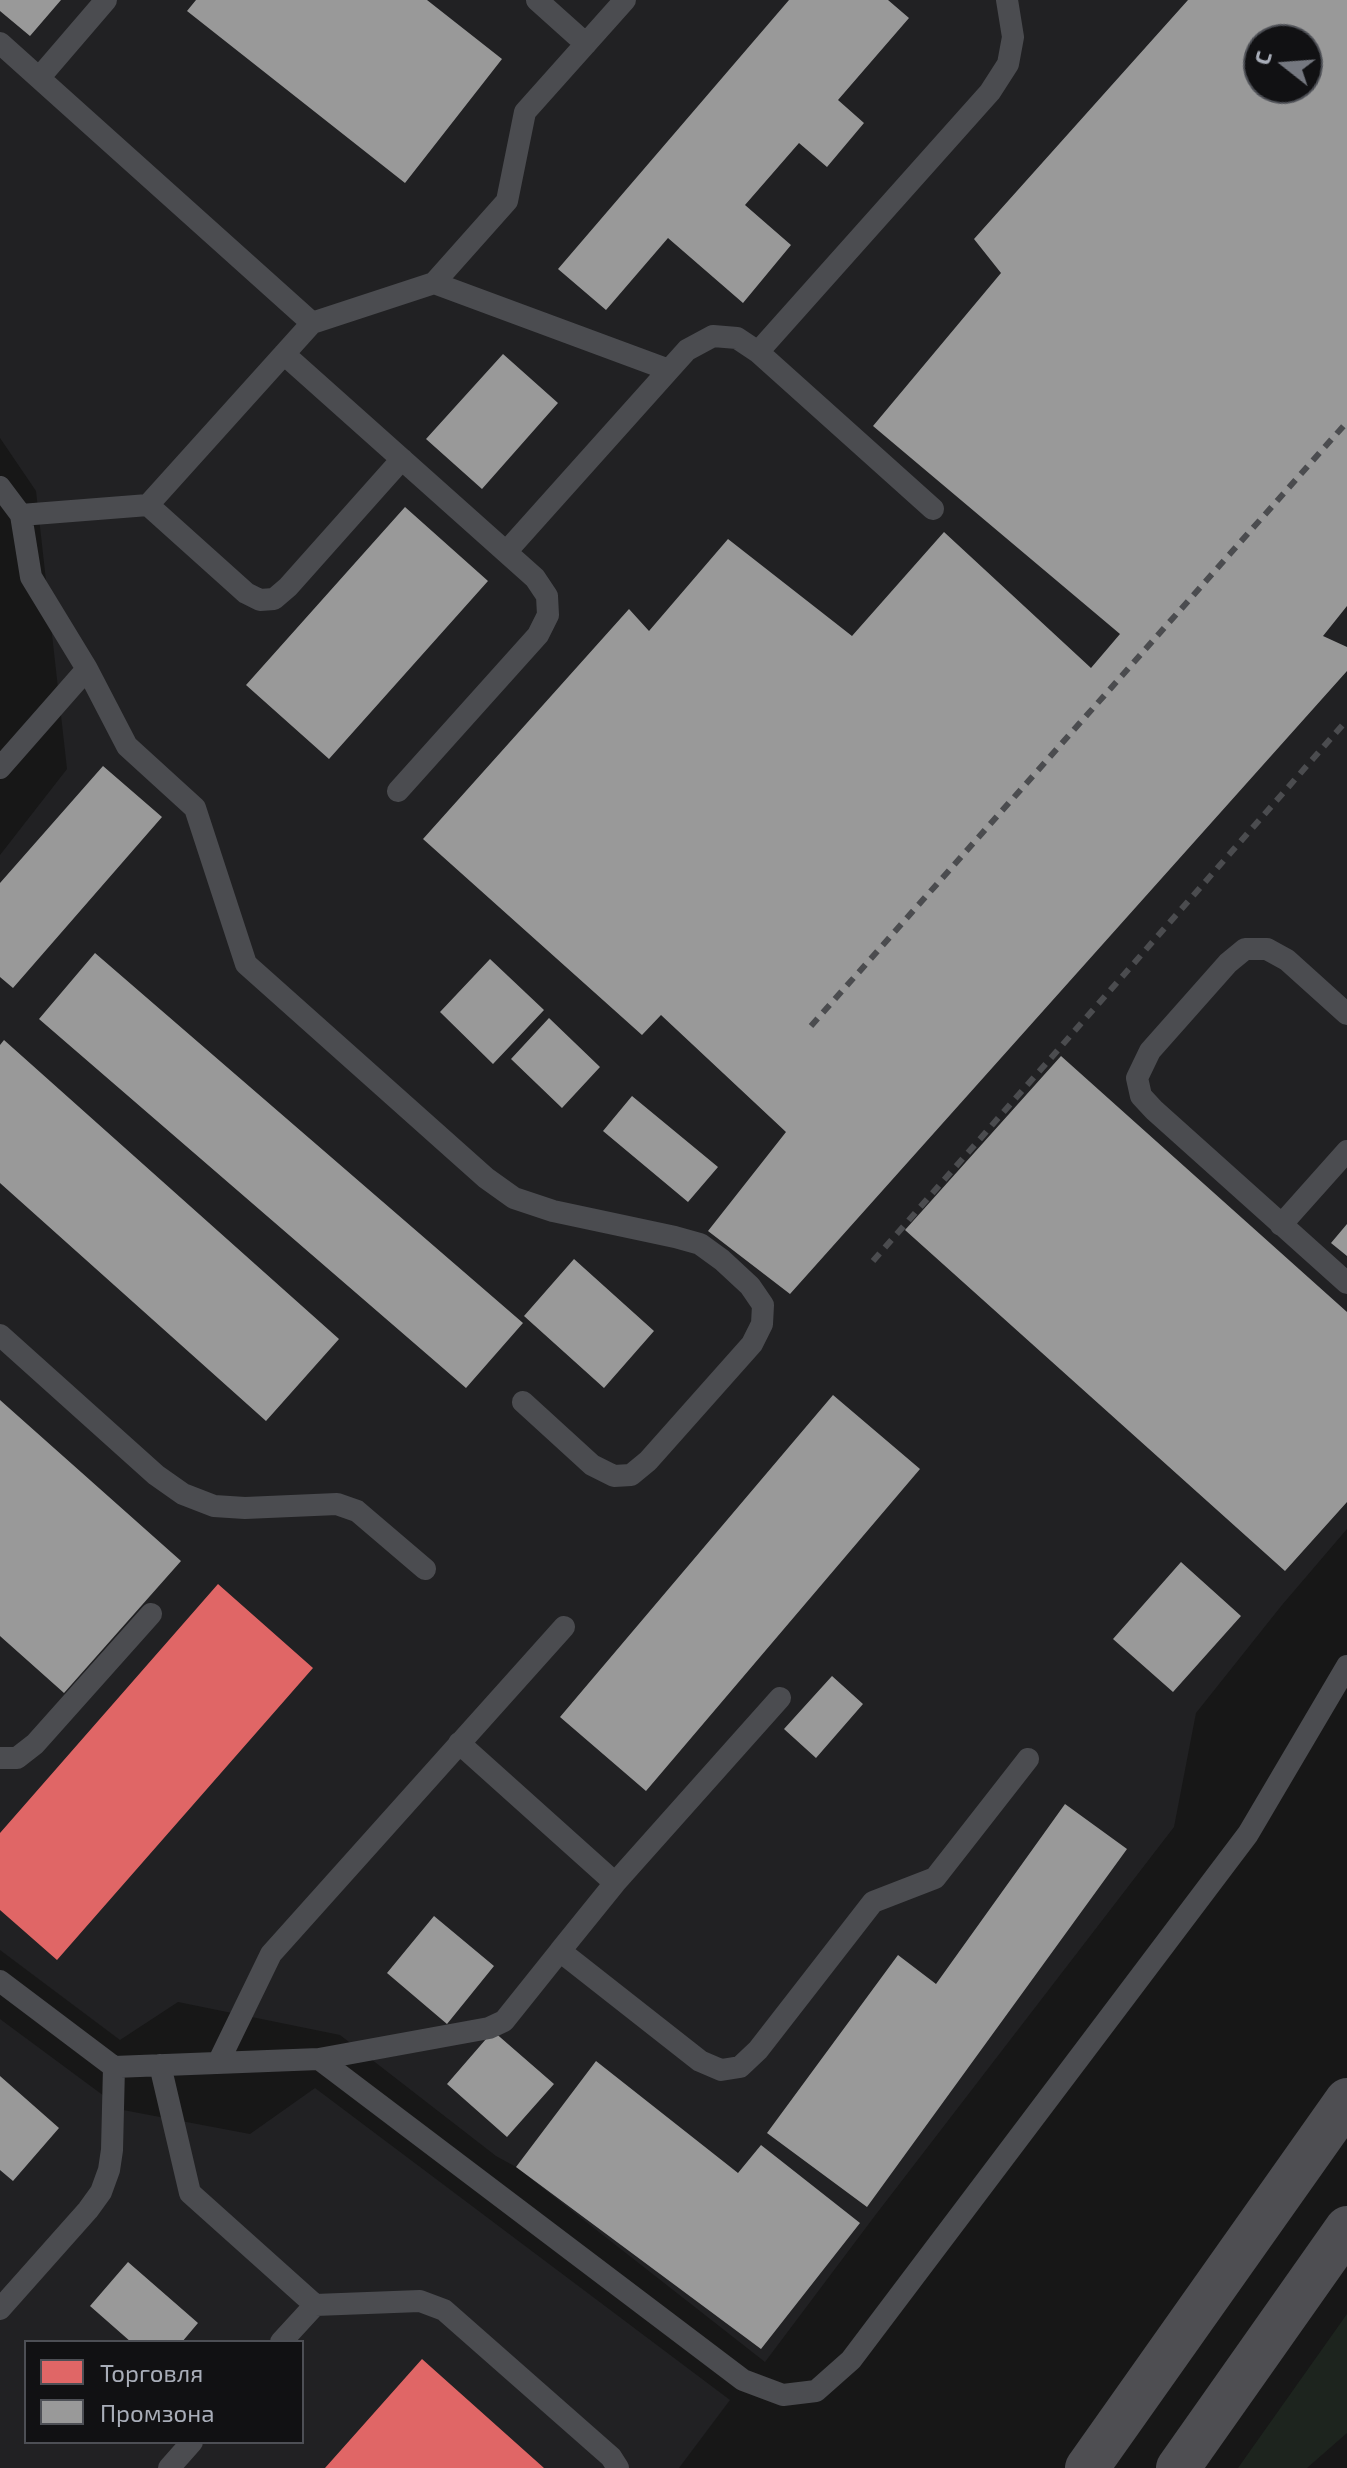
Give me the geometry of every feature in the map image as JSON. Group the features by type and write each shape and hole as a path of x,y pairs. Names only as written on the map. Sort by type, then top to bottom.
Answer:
{"highway":[{"path":"1087,2468 1347,2100"},
{"path":"1178,2468 1347,2228"}],"lane":[{"path":"39,78 106,0"},
{"path":"537,0 586,44"},
{"path":"21,515 148,505 312,323 434,283 507,201 525,112 625,0"},
{"path":"758,352 990,92 1008,64 1013,37 1007,0"},
{"path":"0,43 312,323"},
{"path":"434,283 669,370"},
{"path":"506,552 687,350 713,336 737,338 758,352 933,509"},
{"path":"284,354 535,578 547,596 548,615 538,635 398,791"},
{"path":"148,505 246,593 260,600 274,599 402,459"},
{"path":"0,487 21,515 31,577 87,669 127,746 195,808 246,964 486,1178 514,1198 553,1211 700,1244 750,1286 763,1305 762,1324 752,1344 648,1461 631,1475 614,1476 592,1465 523,1402"},
{"path":"0,768 87,669"},
{"path":"1347,1014 1287,960 1267,949 1245,949 1228,963 1150,1051 1137,1078 1141,1096 1154,1110 1347,1283"},
{"path":"1281,1225 1347,1151"},
{"path":"0,1335 156,1475 183,1494 214,1506 245,1508 337,1504 357,1511 425,1569"},
{"path":"0,1758 17,1758 35,1744 151,1614"},
{"path":"218,2063 271,1954 564,1627"},
{"path":"319,2059 743,2380 783,2395 816,2391 851,2360 1248,1834 1347,1666"},
{"path":"0,1981 114,2067 319,2059 489,2028 504,2021 615,1883 780,1698"},
{"path":"459,1743 615,1883"},
{"path":"560,1951 700,2061 721,2070 740,2067 758,2050 873,1902 935,1878 1028,1759"},
{"path":"160,2065 190,2193 315,2305 420,2301 444,2310 611,2457 618,2468"},
{"path":"0,2309 101,2192 112,2150 114,2067"},
{"path":"283,2340 315,2305"},
{"path":"169,2468 190,2444"}],"shaded area":[{"path":"0,0 1347,0 1347,1529 1196,1713 1174,1827 765,2362 516,2167 496,2156 340,2035 178,2002 120,2040 0,1950 0,855 67,769 36,491 0,438"},
{"path":"0,2019 123,2110 250,2134 315,2088 730,2400 679,2468 0,2468"},
{"path":"1347,2314 1347,2433 1307,2468 1238,2468"}],"building: Торговля":[{"path":"218,1584 313,1668 57,1960 0,1910 0,1833"},
{"path":"422,2359 544,2468 325,2468"}],"building: Промзона":[{"path":"0,0 61,0 30,36 0,11"},
{"path":"196,0 427,0 502,59 405,183 187,11"},
{"path":"789,0 888,0 909,18 838,100 864,123 827,167 799,143 745,205 791,245 743,303 668,238 606,310 558,269"},
{"path":"1188,0 1347,0 1347,606 1323,636 1347,647 1347,671 790,1294 708,1231 786,1132 661,1015 642,1035 423,839 629,609 649,631 728,539 852,636 944,532 1091,668 1120,634 873,426 1001,273 974,239"},
{"path":"503,354 558,403 482,489 426,439"},
{"path":"405,507 488,581 329,759 246,685"},
{"path":"103,766 162,817 13,988 0,977 0,883"},
{"path":"95,953 523,1323 466,1388 39,1019"},
{"path":"490,959 544,1010 493,1064 440,1012"},
{"path":"549,1018 600,1067 562,1108 511,1059"},
{"path":"4,1040 339,1339 266,1421 0,1183 0,1045"},
{"path":"1061,1056 1347,1312 1347,1502 1285,1571 905,1230"},
{"path":"632,1096 718,1167 688,1202 603,1131"},
{"path":"1347,1224 1347,1256 1331,1243"},
{"path":"574,1259 654,1331 604,1388 524,1316"},
{"path":"833,1395 920,1469 646,1791 560,1717"},
{"path":"0,1400 181,1561 64,1693 0,1636"},
{"path":"1181,1562 1241,1616 1173,1692 1113,1639"},
{"path":"832,1676 863,1704 816,1758 784,1729"},
{"path":"1065,1804 1127,1849 867,2207 767,2133 898,1955 936,1984"},
{"path":"434,1916 494,1966 447,2024 387,1973"},
{"path":"493,2031 554,2084 507,2137 447,2084"},
{"path":"596,2061 738,2173 761,2145 860,2223 761,2349 516,2167"},
{"path":"0,2076 59,2128 13,2181 0,2170"},
{"path":"128,2262 198,2323 184,2340 129,2340 90,2306"}],"railway":[{"path":"811,1026 1347,422"},
{"path":"873,1261 1347,720"}]}
